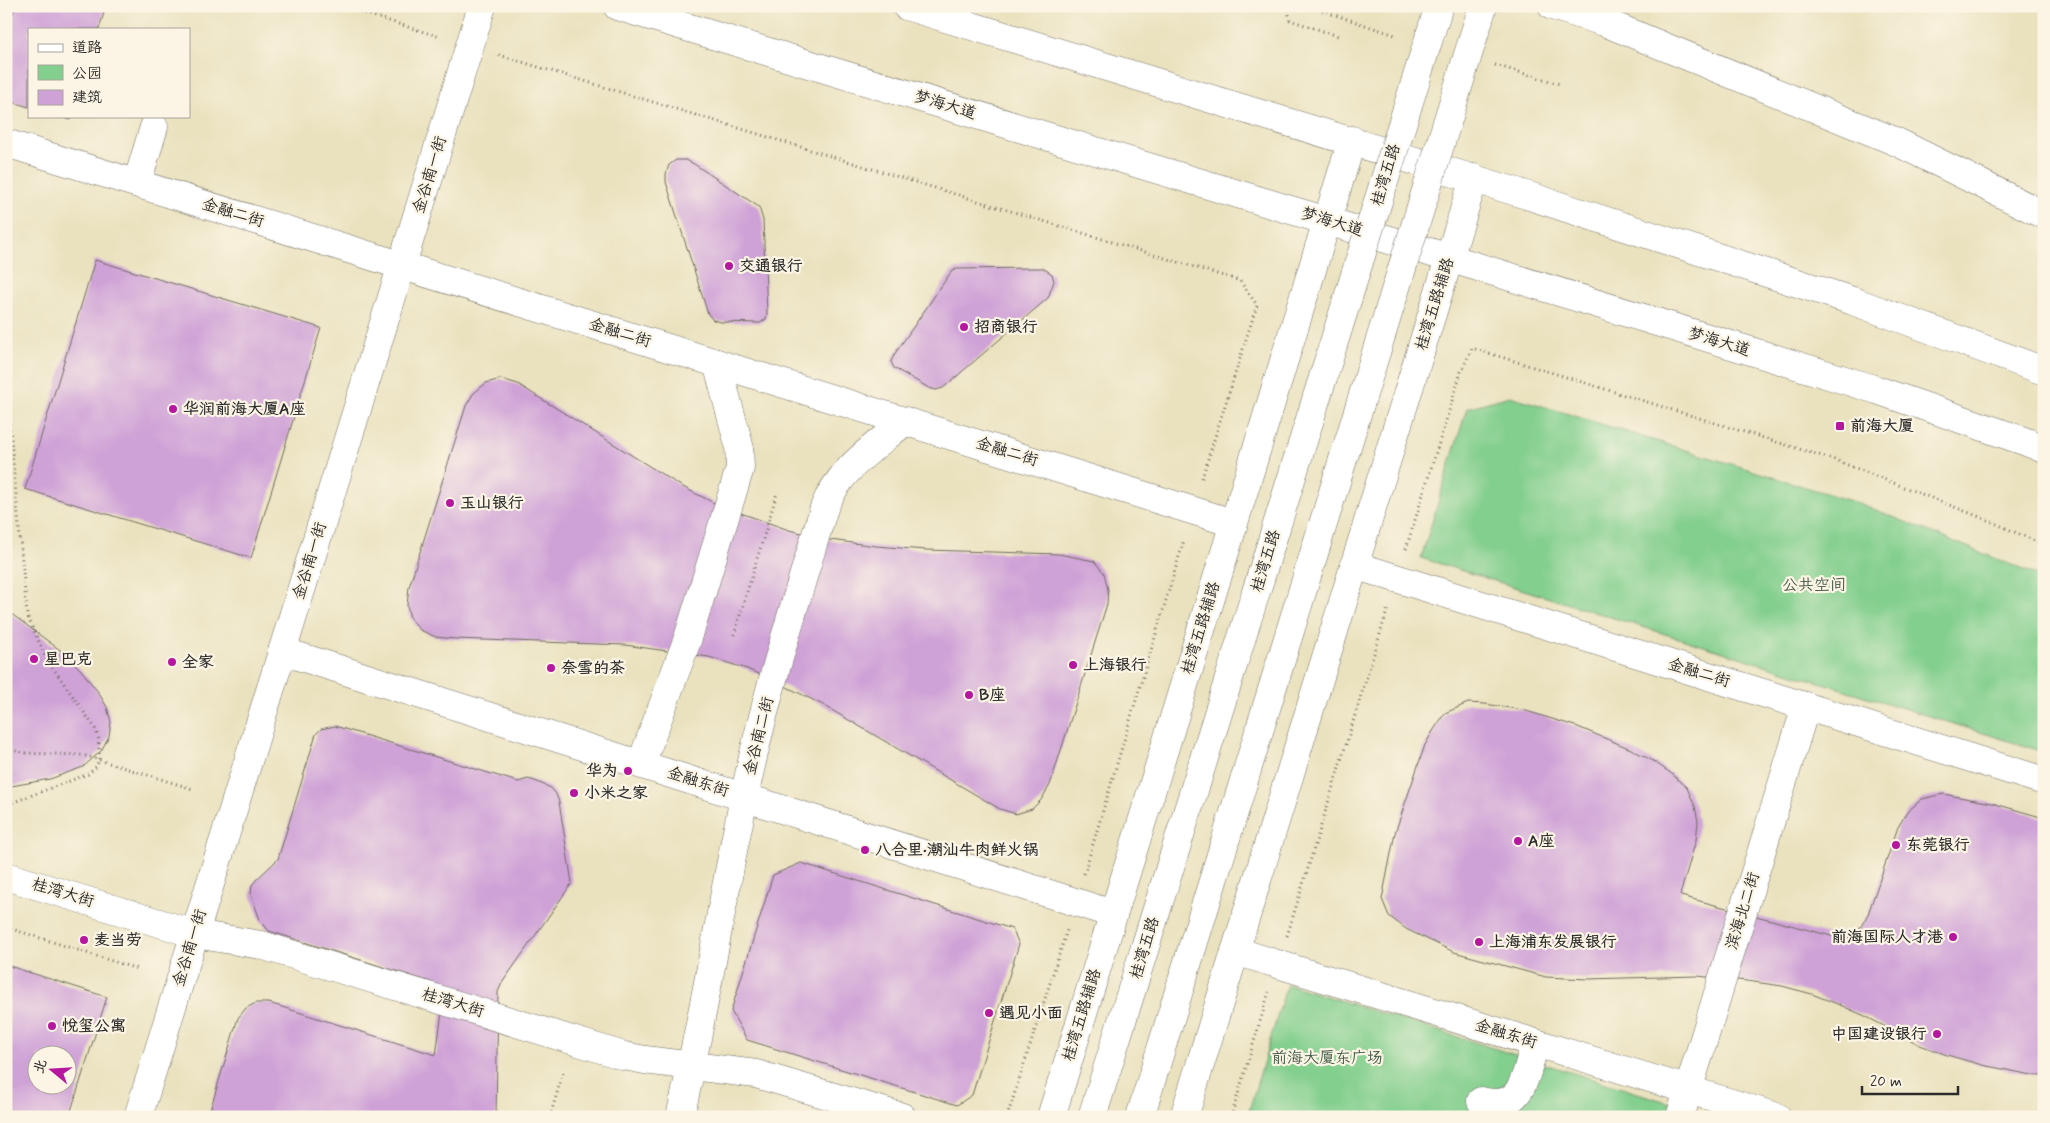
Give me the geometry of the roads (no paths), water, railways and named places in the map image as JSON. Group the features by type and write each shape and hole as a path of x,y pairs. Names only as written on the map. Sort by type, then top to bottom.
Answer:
{"street":[{"name":"金谷南一街","path":"138,1117 482,6"},
{"name":"梦海大道","path":"617,6 1877,390 2024,440 2044,449"},
{"path":"906,6 1474,178 1853,301 2044,371"},
{"name":"桂湾五路","path":"1092,1117 1439,6"},
{"path":"1140,1117 1483,6"},
{"path":"1552,6 1604,22 1897,142 2044,215"},
{"path":"137,183 154,127"},
{"name":"桂湾五路辅路","path":"1051,1117 1352,140"},
{"name":"金融二街","path":"6,143 1233,523"},
{"name":"桂湾五路辅路","path":"1184,1117 1474,178"},
{"path":"641,764 688,638 740,468 739,445 717,363"},
{"name":"金谷南二街","path":"680,1117 692,1066 744,797 777,661 829,495 844,472 906,421"},
{"name":"金融二街","path":"1354,565 2044,780"},
{"name":"金融东街","path":"282,651 1113,914"},
{"name":"滨海北二街","path":"1680,1117 1806,706"},
{"name":"桂湾大街","path":"6,876 195,934 261,944 624,1056 756,1074 902,1117"},
{"name":"金融东街","path":"1235,951 1777,1117"},
{"path":"1481,1101 1498,1104 1514,1098 1521,1086 1535,1043"}],"place":[{"name":"交通银行","path":"729,266"},
{"name":"招商银行","path":"964,327"},
{"name":"华润前海大厦A座","path":"173,409"},
{"name":"前海大厦","path":"1840,426"},
{"name":"玉山银行","path":"450,503"},
{"name":"星巴克","path":"34,659"},
{"name":"全家","path":"172,662"},
{"name":"上海银行","path":"1073,665"},
{"name":"奈雪的茶","path":"551,668"},
{"name":"B座","path":"969,695"},
{"name":"华为","path":"628,771"},
{"name":"小米之家","path":"574,793"},
{"name":"A座","path":"1518,841"},
{"name":"东莞银行","path":"1896,845"},
{"name":"八合里·潮汕牛肉鲜火锅","path":"865,850"},
{"name":"前海国际人才港","path":"1953,937"},
{"name":"麦当劳","path":"84,940"},
{"name":"上海浦东发展银行","path":"1479,942"},
{"name":"遇见小面","path":"989,1013"},
{"name":"悦玺公寓","path":"52,1026"},
{"name":"中国建设银行","path":"1937,1034"}],"park label":[{"name":"公共空间","path":"1814,585"},
{"name":"前海大厦东广场","path":"1327,1058"}]}
